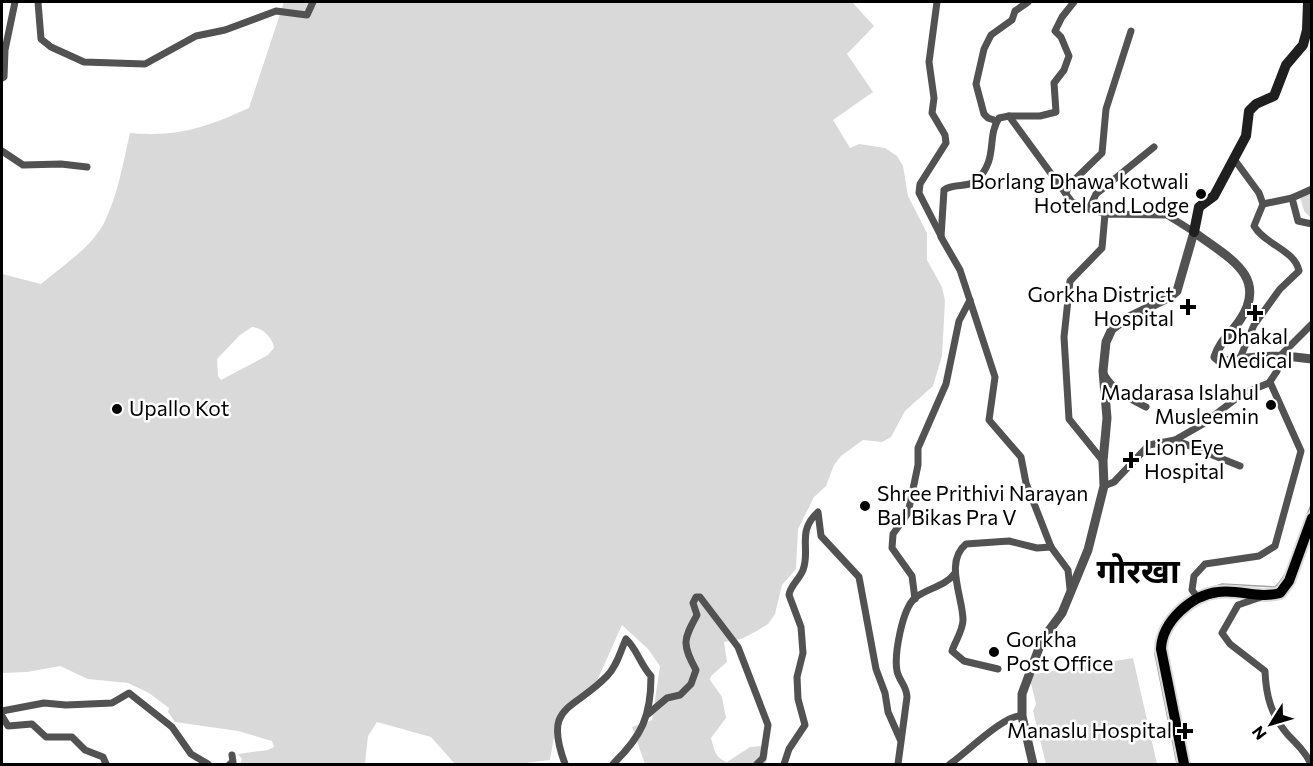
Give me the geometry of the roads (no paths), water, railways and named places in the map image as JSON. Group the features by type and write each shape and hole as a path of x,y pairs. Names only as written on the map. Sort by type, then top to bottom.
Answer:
{"main road":[{"path":"1194,232 1199,207 1214,196 1246,136 1249,111 1256,104 1274,96 1286,65 1303,45 1307,30 1308,2"},
{"path":"1184,765 1161,644 1174,618 1198,598 1218,592 1266,596 1280,593 1285,588 1311,518"}],"street":[{"path":"2,78 4,77 5,50 15,2"},
{"path":"38,2 41,39 51,47 84,62 145,64 196,36 234,27 276,11 307,15 313,2"},
{"path":"937,2 929,62 934,98 932,113 945,135 946,143 920,184 919,193 960,270 995,377 989,420 1021,457 1026,483 1051,547 1068,570 1070,588"},
{"path":"1028,2 1018,8 1007,25 991,35 984,49 976,84 984,114 997,121 1009,116 1040,116 1056,112 1054,83 1064,70 1069,56 1061,37 1055,31 1062,17 1074,2"},
{"path":"2,30 10,23"},
{"path":"1066,194 1068,186 1102,153 1106,109 1131,31"},
{"path":"1009,116 1072,202 1105,214 1167,216 1194,232 1243,270 1250,283 1250,296 1245,311 1220,341 1215,357 1221,362 1240,358 1276,358 1311,324"},
{"path":"941,237 944,190 949,186 973,183 978,178 992,158 997,121"},
{"path":"1089,209 1096,194 1154,147"},
{"path":"2,152 23,165 61,164 87,167"},
{"path":"1234,159 1259,194 1263,204 1254,226 1270,244 1281,249 1297,264 1299,271 1280,289 1254,325 1240,358"},
{"path":"1263,204 1294,202 1311,189"},
{"path":"1294,202 1298,220 1311,224"},
{"path":"1103,461 1069,419 1064,337 1070,281 1102,248 1105,214"},
{"path":"1032,765 1022,716 1022,694 1039,647 1046,632 1062,613 1070,588 1088,550 1104,486 1103,461 1107,418 1103,351 1112,329 1127,318 1170,297 1177,291 1194,232"},
{"path":"898,765 907,689 898,674 896,664 900,628 915,598 912,576 892,548 892,534 908,513 918,465 918,448 946,384 959,321 970,300"},
{"path":"1282,354 1311,359"},
{"path":"1104,486 1114,482 1149,445 1175,440 1203,424 1242,394 1270,382 1282,354"},
{"path":"1103,371 1110,383 1130,400 1146,407"},
{"path":"1198,598 1192,590 1194,576 1205,564 1259,556 1275,546 1301,451 1270,382"},
{"path":"1175,440 1240,466"},
{"path":"784,765 789,749 805,725 798,699 797,677 803,653 801,627 789,596 802,573 805,561 804,532 818,512 821,536 859,577 876,669 885,693 888,712 900,739"},
{"path":"998,669 964,661 952,651 963,622 955,573 958,555 966,544 1009,541 1036,548 1051,547"},
{"path":"915,598 943,584 955,573"},
{"path":"1266,596 1238,605 1222,633 1230,644 1264,671 1268,703 1276,718 1308,756 1311,765"},
{"path":"648,714 667,698 680,695 691,684 696,670 687,652 684,638 697,615 693,603 696,597 700,597 738,647 768,725 763,758 757,765"},
{"path":"565,765 556,736 556,723 562,712 608,675 616,664 626,639 634,646 639,662 651,676 648,714 638,738 613,765"},
{"path":"2,711 44,703 66,705 112,703 129,693 172,727 191,754 208,765"},
{"path":"2,716 8,726 32,724 46,737 72,737 85,750 103,758 106,765"},
{"path":"950,765 975,741 994,731 1011,717 1022,716"},
{"path":"230,765 233,762 232,755"}],"waterway":[{"path":"1196,593 1222,584 1275,587 1293,558 1312,503"},
{"path":"1164,623 1175,608 1190,597"},
{"path":"1160,630 1155,654 1177,764"}],"place":[{"name":"Borlang Dhawa kotwali Hotel and Lodge","path":"1201,194"},
{"name":"Gorkha District Hospital","path":"1188,307"},
{"name":"Dhakal Medical","path":"1255,313"},
{"name":"Madarasa Islahul Musleemin","path":"1271,405"},
{"name":"Upallo Kot","path":"117,409"},
{"name":"Lion Eye Hospital","path":"1131,460"},
{"name":"Shree Prithivi Narayan Bal Bikas Pra V","path":"865,506"},
{"name":"Gorkha Post Office","path":"994,652"},
{"name":"Manaslu Hospital","path":"1185,731"}],"district":[{"name":"गोरखा","path":"1138,571"}]}
